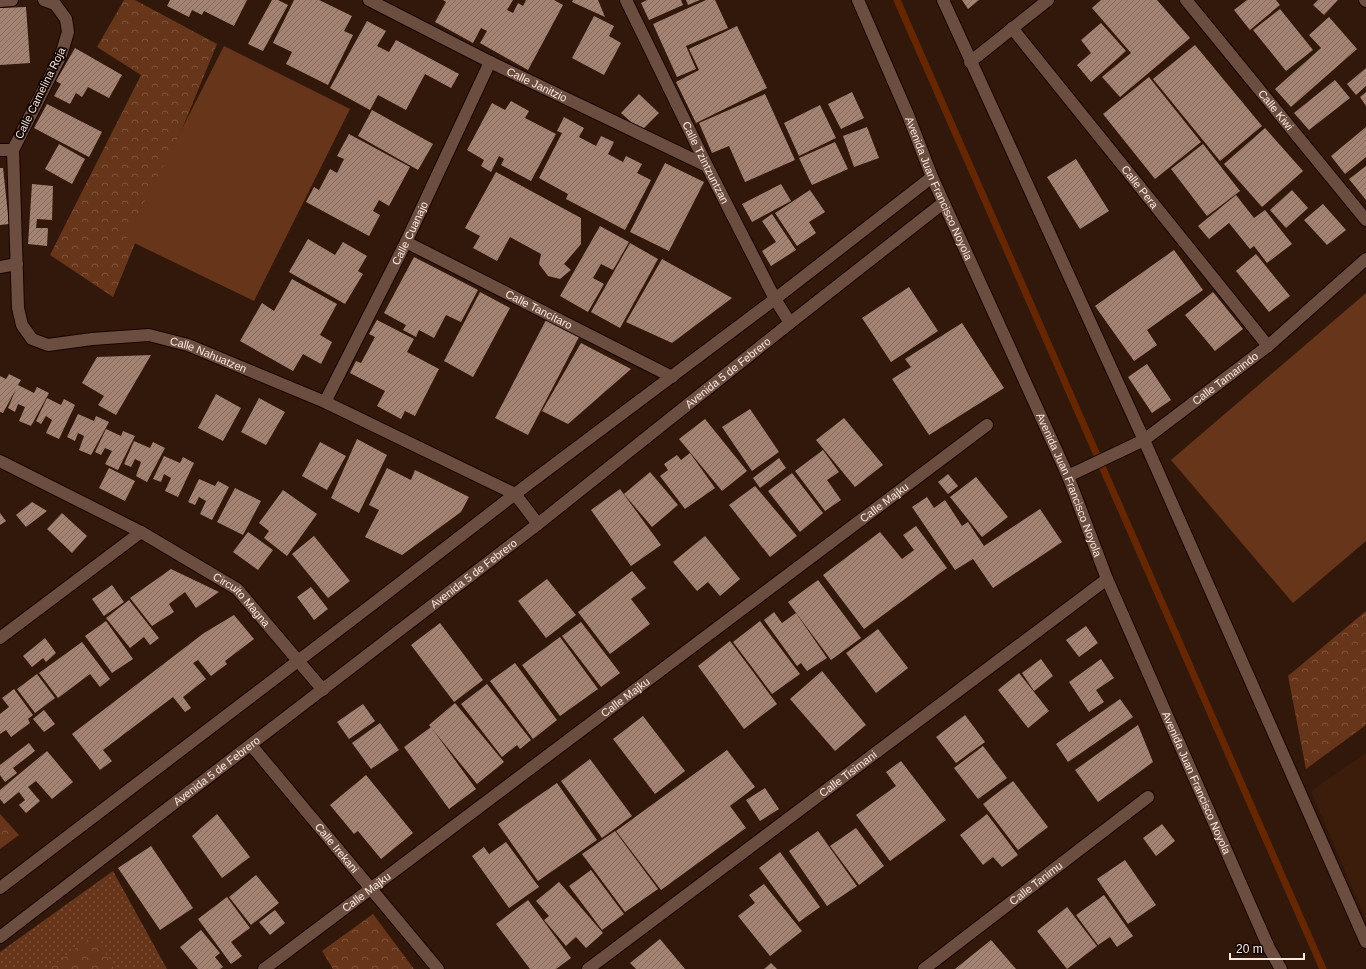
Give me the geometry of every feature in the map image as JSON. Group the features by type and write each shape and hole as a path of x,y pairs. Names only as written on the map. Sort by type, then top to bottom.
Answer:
{"street":[{"path":"0,1 12,0"},
{"name":"Calle Camelina Roja","path":"13,150 61,55 68,32 66,19 55,4 44,0"},
{"name":"Calle Janitzio","path":"369,0 490,62 707,166"},
{"name":"Calle Tzintzuntzan","path":"626,0 707,166 775,299 790,323"},
{"name":"Avenida Juan Francisco Noyola","path":"858,0 908,115 943,204 1068,476 1107,579 1269,948 1281,969"},
{"path":"942,0 1144,440 1366,942"},
{"path":"970,62 1048,0"},
{"name":"Calle Kiwi","path":"1186,0 1366,220"},
{"name":"Calle Pera","path":"1012,28 1268,346"},
{"name":"Calle Cuanajo","path":"325,402 406,242 490,62"},
{"path":"0,150 13,150"},
{"name":"Calle Nahuatzen","path":"13,150 18,308 22,325 32,339 48,345 92,339 149,335 188,345 325,402 515,494 538,524"},
{"path":"0,888 299,661 515,494 775,299 932,177"},
{"name":"Avenida 5 de Febrero","path":"1,935 538,524 790,323 943,204"},
{"name":"Calle Tancítaro","path":"406,242 672,377"},
{"name":"Calle Tamarindo","path":"1068,476 1144,440 1268,346 1366,259"},
{"path":"0,267 17,264"},
{"name":"Calle Majku","path":"264,969 987,425"},
{"name":"Circuito Magna","path":"0,461 141,532 237,589 323,690"},
{"path":"0,638 141,532"},
{"name":"Calle Tisimani","path":"588,969 1107,579"},
{"name":"Calle Irekani","path":"251,745 372,888 438,969"},
{"name":"Calle Tanimu","path":"924,969 1148,797"}],"shaded area":[{"path":"1366,753 1366,920 1311,791"}],"green space":[{"path":"124,0 135,0 217,44 113,297 50,255 141,75 97,47"},
{"path":"224,46 350,109 254,301 126,239"},
{"path":"1366,293 1366,541 1293,603 1171,460"},
{"path":"1366,611 1366,725 1306,769 1288,676"},
{"path":"0,814 19,835 0,849"},
{"path":"113,871 167,969 0,969 0,952"},
{"path":"373,914 414,969 333,969 322,951"},
{"path":"95,934 114,969 48,969"}],"building":[{"path":"170,0 247,0 234,26 204,11 202,15 192,10 189,17 167,6"},
{"path":"272,0 278,0 288,5 263,51 248,44"},
{"path":"294,0 319,0 352,16 344,31 353,35 328,85 286,64 292,52 273,43"},
{"path":"443,0 513,0 507,10 513,13 518,3 523,6 526,0 554,0 563,5 528,70 480,43 487,31 481,28 473,43 435,22 446,2"},
{"path":"573,0 598,0 605,17 572,2"},
{"path":"647,0 681,0 683,5 649,20 641,3"},
{"path":"686,0 700,0 688,5"},
{"path":"706,0 715,0 728,28 686,46 696,69 677,77 653,24"},
{"path":"962,0 979,0 968,9"},
{"path":"1101,0 1157,0 1190,38 1120,97 1102,77 1131,53 1092,8"},
{"path":"1247,0 1276,0 1280,5 1250,30 1234,10"},
{"path":"1318,0 1338,0 1324,15 1313,5"},
{"path":"26,7 30,63 0,65 0,8"},
{"path":"1280,9 1313,50 1286,71 1253,30"},
{"path":"594,16 614,26 609,36 621,43 604,75 572,58"},
{"path":"1329,17 1357,49 1291,107 1275,89 1321,48 1309,35"},
{"path":"367,21 386,31 377,46 389,52 396,40 459,74 451,88 425,74 406,110 378,95 370,110 330,88"},
{"path":"1101,23 1126,51 1091,82 1077,65 1091,53 1081,40"},
{"path":"737,26 767,88 696,123 676,82 699,70 689,49"},
{"path":"1195,45 1262,126 1220,161 1153,79"},
{"path":"75,48 122,75 109,98 88,87 82,97 76,93 70,104 54,96 61,84 56,81"},
{"path":"1366,68 1366,86 1356,95 1347,84"},
{"path":"1149,77 1201,142 1155,179 1103,114"},
{"path":"1335,80 1350,98 1309,130 1294,113"},
{"path":"852,92 864,118 841,129 828,104"},
{"path":"1366,92 1366,106 1360,97"},
{"path":"639,94 659,113 641,131 621,113"},
{"path":"765,94 795,160 745,182 729,146 712,153 699,123"},
{"path":"511,101 529,111 525,118 556,134 531,181 501,165 504,159 499,156 491,172 481,166 484,160 467,150 492,103 505,110"},
{"path":"47,104 102,132 89,157 34,128"},
{"path":"820,105 836,138 799,156 784,123"},
{"path":"372,110 433,144 418,170 358,136"},
{"path":"564,117 584,128 579,137 596,146 601,136 614,142 608,154 623,162 626,156 642,164 637,173 651,180 625,230 566,199 568,194 539,178 562,133 557,131"},
{"path":"867,127 879,158 854,167 843,136"},
{"path":"1366,127 1366,157 1345,174 1331,156"},
{"path":"1265,128 1303,171 1262,207 1224,164"},
{"path":"349,134 410,167 389,206 379,200 373,211 380,215 369,236 306,202 314,187 319,190 330,169 337,173 344,159 337,156"},
{"path":"835,142 848,169 812,185 799,158"},
{"path":"59,144 85,159 72,184 45,169"},
{"path":"1203,144 1240,191 1207,216 1171,169"},
{"path":"1076,159 1109,211 1080,229 1047,177"},
{"path":"665,163 704,182 669,251 630,232"},
{"path":"1366,166 1366,200 1349,179"},
{"path":"0,168 3,168 9,224 0,225"},
{"path":"496,172 581,218 581,244 564,264 571,270 560,279 548,276 539,264 541,254 510,237 497,261 473,248 480,236 465,228"},
{"path":"32,184 53,186 52,220 37,219 36,228 48,228 47,246 28,244"},
{"path":"781,184 791,201 752,222 742,204"},
{"path":"810,190 825,212 809,222 816,233 797,246 775,213"},
{"path":"1292,190 1308,208 1286,228 1270,210"},
{"path":"1236,195 1254,218 1265,210 1292,244 1267,263 1254,246 1250,249 1229,223 1209,239 1198,226"},
{"path":"1323,204 1346,230 1327,245 1304,220"},
{"path":"772,214 796,250 771,266 762,251 776,242 762,221"},
{"path":"600,226 629,242 613,270 601,264 593,278 604,284 588,312 560,296"},
{"path":"308,239 335,255 343,242 367,256 358,271 363,274 345,304 289,272"},
{"path":"630,243 658,259 620,328 591,312"},
{"path":"1174,250 1203,290 1147,330 1157,345 1134,361 1095,306"},
{"path":"1256,254 1290,296 1269,312 1236,271"},
{"path":"414,257 478,290 461,322 446,315 434,338 419,330 416,337 403,330 406,325 384,313"},
{"path":"662,259 732,298 672,343 626,322"},
{"path":"292,279 337,304 320,335 332,342 321,364 303,354 293,371 240,341 262,303 274,311"},
{"path":"909,287 938,331 891,362 862,318"},
{"path":"480,292 510,308 473,377 444,361"},
{"path":"1213,292 1243,329 1215,351 1185,315"},
{"path":"377,320 414,339 407,352 439,369 415,416 405,411 401,419 377,406 385,391 350,373 356,361 361,363 375,337 369,334"},
{"path":"546,320 579,337 528,435 495,418"},
{"path":"962,323 1004,388 929,435 892,379 911,367 905,359"},
{"path":"581,343 631,369 568,424 542,411"},
{"path":"151,355 116,415 98,405 104,396 82,383 97,357"},
{"path":"1147,364 1171,400 1152,413 1128,377"},
{"path":"9,374 21,380 18,385 34,393 37,387 49,393 31,426 19,421 25,407 18,404 15,412 8,408 16,389 3,413 0,412 0,376 6,379"},
{"path":"216,394 241,408 223,441 198,428"},
{"path":"47,398 61,405 64,399 75,405 59,439 46,433 52,420 46,416 41,424 36,421"},
{"path":"259,398 285,412 266,445 241,432"},
{"path":"750,409 779,452 752,471 722,427"},
{"path":"78,414 94,421 96,416 109,422 91,455 79,450 84,436 78,433 75,441 67,437"},
{"path":"844,418 883,465 855,487 816,440"},
{"path":"705,419 747,471 722,491 679,439"},
{"path":"106,429 121,436 123,431 135,436 118,470 105,464 112,451 105,448 101,455 95,452"},
{"path":"357,439 387,455 359,513 331,498"},
{"path":"134,441 150,448 153,442 165,448 147,482 136,476 141,462 135,459 131,467 124,464"},
{"path":"320,442 346,456 327,490 302,476"},
{"path":"823,450 839,472 827,480 841,500 825,511 795,471"},
{"path":"690,453 715,488 685,509 660,476 668,470 664,464 677,455 681,460"},
{"path":"164,456 180,463 183,457 194,463 178,497 165,491 171,478 164,474 161,482 153,479"},
{"path":"779,458 786,468 760,488 753,478"},
{"path":"109,468 135,481 125,501 99,488"},
{"path":"387,468 411,480 415,470 469,497 461,512 402,555 365,537 379,510 369,505"},
{"path":"650,472 678,505 652,527 624,494"},
{"path":"792,473 823,513 800,532 768,491"},
{"path":"948,474 958,486 948,494 938,482"},
{"path":"976,477 1008,517 982,537 950,497"},
{"path":"199,479 215,486 218,481 229,487 212,520 200,514 206,501 199,497 195,505 188,502"},
{"path":"755,486 797,536 770,557 729,505"},
{"path":"235,488 261,501 243,535 217,522"},
{"path":"620,489 661,545 631,566 591,510"},
{"path":"283,490 317,514 287,556 264,538 269,531 259,523"},
{"path":"927,497 934,508 945,500 962,526 968,522 984,546 1040,509 1062,542 993,588 973,559 955,570 912,507"},
{"path":"32,502 47,511 26,527 16,515"},
{"path":"0,513 6,521 0,525"},
{"path":"62,513 87,536 72,553 47,529"},
{"path":"916,526 947,568 864,629 823,575 880,532 902,559 914,550 903,535"},
{"path":"248,532 273,550 258,570 233,552"},
{"path":"314,536 350,581 328,598 292,554"},
{"path":"705,536 740,579 720,596 708,582 697,591 673,562"},
{"path":"171,569 219,592 196,608 185,592 169,604 174,612 152,626 130,598"},
{"path":"632,571 646,588 631,599 650,624 610,654 578,612"},
{"path":"547,579 576,615 546,638 518,601"},
{"path":"818,580 861,638 831,660 788,602"},
{"path":"112,585 124,602 104,616 92,599"},
{"path":"311,587 328,609 314,620 297,597"},
{"path":"129,600 159,638 150,645 144,637 130,648 106,618"},
{"path":"774,612 782,623 796,613 827,658 807,671 801,663 797,666 764,620"},
{"path":"234,615 254,639 225,661 227,664 211,676 198,660 193,663 206,679 183,697 191,708 185,712 173,697 103,750 112,761 100,770 72,734 204,633"},
{"path":"106,621 133,659 112,673 85,636"},
{"path":"760,621 800,674 772,694 733,642"},
{"path":"581,622 620,673 601,687 562,636"},
{"path":"440,623 483,680 454,702 411,645"},
{"path":"1086,626 1098,643 1079,657 1066,640"},
{"path":"878,629 908,668 876,693 846,653"},
{"path":"560,637 598,689 560,716 522,665"},
{"path":"45,638 56,653 46,662 43,658 32,667 23,656"},
{"path":"730,641 777,704 744,729 698,666"},
{"path":"82,642 110,679 100,687 90,674 58,698 39,673"},
{"path":"1041,659 1053,676 1034,691 1022,673"},
{"path":"1101,659 1114,678 1096,690 1104,702 1089,712 1069,682"},
{"path":"515,663 557,720 533,739 490,681"},
{"path":"822,671 866,725 835,751 790,699"},
{"path":"1019,673 1049,711 1028,728 998,690"},
{"path":"37,674 55,698 35,713 17,689"},
{"path":"487,684 531,740 520,749 517,745 502,757 461,704"},
{"path":"14,689 33,715 28,719 30,723 11,737 6,730 0,734 0,714 9,707 2,698"},
{"path":"1120,699 1133,717 1068,762 1056,744"},
{"path":"455,703 504,762 477,784 429,725"},
{"path":"363,704 375,721 349,739 337,722"},
{"path":"44,710 55,724 44,732 33,719"},
{"path":"965,715 985,742 956,763 936,737"},
{"path":"643,716 685,771 655,794 613,739"},
{"path":"380,723 399,750 371,769 352,743"},
{"path":"1138,725 1153,762 1098,802 1075,770"},
{"path":"431,727 476,789 449,809 404,747"},
{"path":"29,743 35,751 13,768 17,773 5,782 0,775 0,765"},
{"path":"983,746 1007,778 978,799 954,768"},
{"path":"727,750 755,787 730,806 746,828 661,890 616,831"},
{"path":"47,751 73,782 52,799 36,781 28,787 40,801 26,813 19,805 25,800 19,792 4,804 0,799 0,790"},
{"path":"590,759 632,816 602,838 561,781"},
{"path":"901,761 946,820 890,861 856,815 896,786 886,772"},
{"path":"366,775 413,833 381,859 358,831 354,834 330,805"},
{"path":"1013,781 1048,827 1018,850 983,804"},
{"path":"557,783 597,840 538,881 498,824"},
{"path":"765,788 779,809 760,821 746,800"},
{"path":"217,814 250,857 222,878 192,836"},
{"path":"987,814 1018,855 1002,867 993,857 983,865 960,835"},
{"path":"1162,824 1175,841 1156,856 1143,838"},
{"path":"856,828 884,866 859,885 830,846"},
{"path":"615,831 658,889 625,912 582,854"},
{"path":"818,831 857,886 827,906 789,851"},
{"path":"506,842 539,887 509,908 472,856 484,847 489,854"},
{"path":"151,846 193,908 160,930 118,868"},
{"path":"780,852 820,907 799,922 759,868"},
{"path":"1125,860 1156,905 1128,924 1097,879"},
{"path":"591,870 624,914 602,930 569,886"},
{"path":"256,875 279,903 251,925 229,897"},
{"path":"559,882 603,933 586,948 576,937 566,946 544,920 549,916 536,901"},
{"path":"764,884 802,931 770,956 738,916 755,903 749,895"},
{"path":"1104,895 1133,936 1117,947 1110,937 1098,945 1076,915"},
{"path":"227,897 250,928 231,942 242,956 231,964 198,919"},
{"path":"528,900 571,958 556,969 530,969 496,924"},
{"path":"1067,907 1097,946 1067,969 1037,931"},
{"path":"275,910 285,923 270,935 259,922"},
{"path":"201,930 220,953 215,957 223,967 220,969 198,969 180,947"},
{"path":"660,939 685,969 636,969 630,963"},
{"path":"991,940 1016,969 955,969"},
{"path":"771,963 777,969 764,969"}],"waterway":[{"path":"897,0 1323,969"}]}
